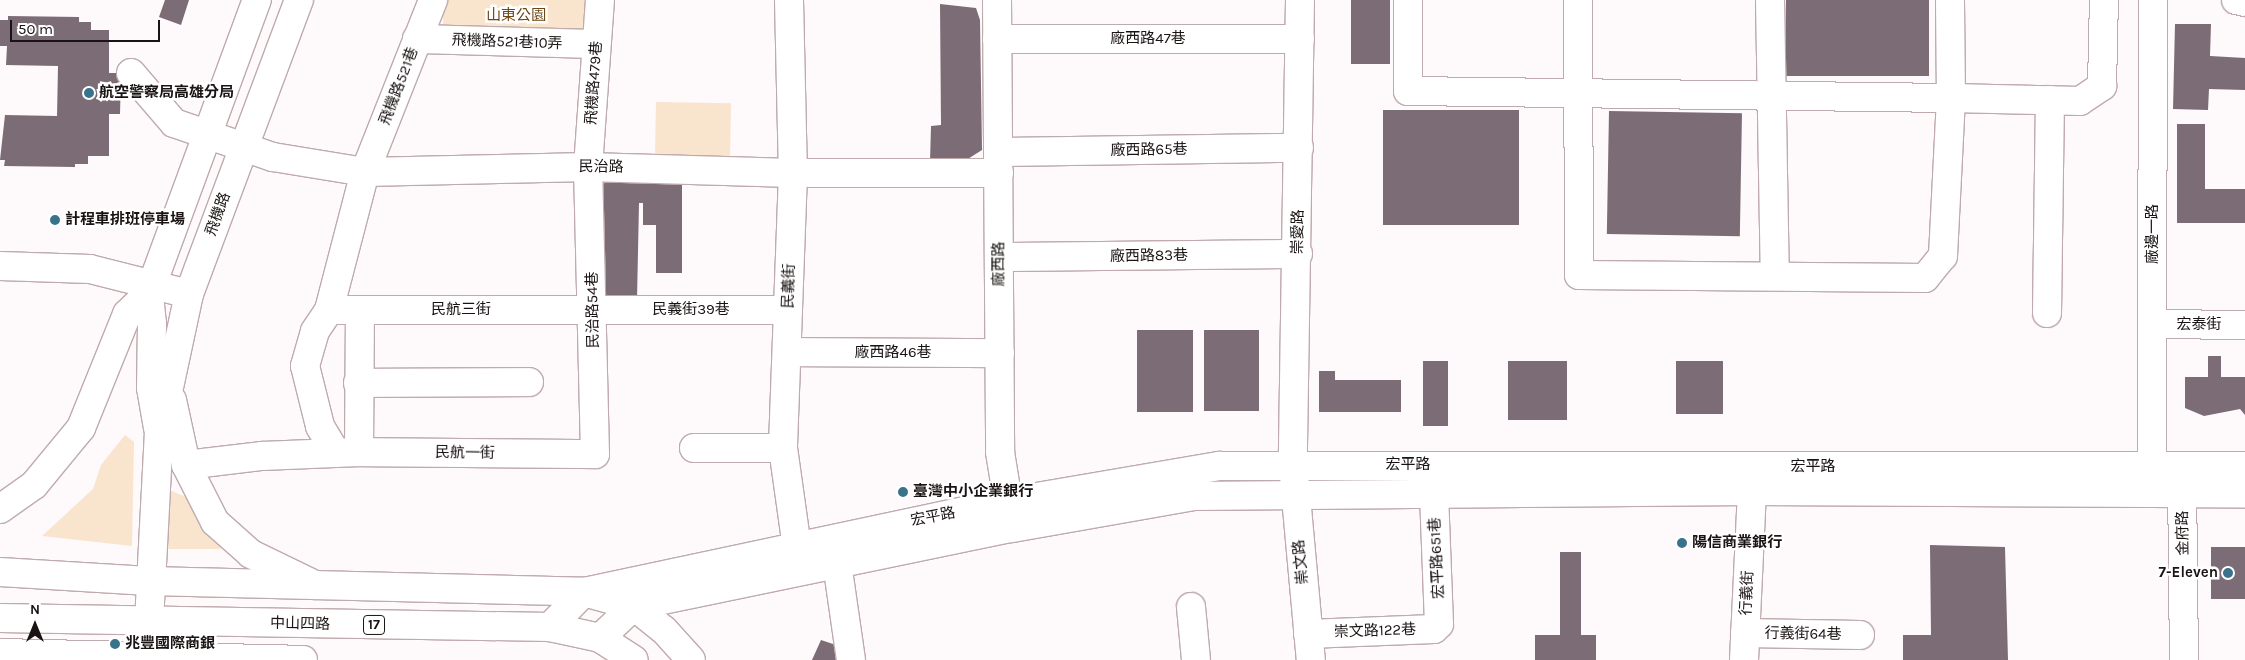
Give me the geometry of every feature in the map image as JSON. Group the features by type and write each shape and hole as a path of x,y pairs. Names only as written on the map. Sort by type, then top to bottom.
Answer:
{"street":[{"name":"飛機路","path":"0,509 34,485 81,428 127,314 150,287 209,134 257,0"},
{"name":"飛機路","path":"147,660 149,581 159,434 171,394 189,294 243,145 299,0"},
{"name":"飛機路521巷","path":"365,172 432,0"},
{"name":"飛機路479巷","path":"588,166 600,0"},
{"name":"民義街","path":"789,0 793,173 783,448 798,558"},
{"name":"廠西路","path":"996,0 999,163 1000,452 1010,515"},
{"name":"崇愛路","path":"1293,464 1298,254 1300,0"},
{"path":"1408,0 1408,91 2080,101 2102,86 2104,0"},
{"path":"1578,0 1579,275 1925,278 1943,256 1950,98 1950,0"},
{"path":"1770,0 1775,276"},
{"name":"廠邊一路","path":"2152,468 2153,0"},
{"path":"2236,0 2245,2"},
{"name":"飛機路521巷10弄","path":"417,39 596,44"},
{"name":"廠西路47巷","path":"997,39 1300,39"},
{"name":"民治路","path":"132,73 174,123 273,156 365,172 588,166 793,173 999,163"},
{"path":"2047,313 2050,100"},
{"name":"廠西路65巷","path":"999,163 1299,148"},
{"name":"民治路54巷","path":"588,166 595,454"},
{"path":"348,452 320,426 305,366 315,330 329,310 365,172"},
{"name":"廠西路83巷","path":"999,257 1298,254"},
{"path":"0,266 90,269 150,287 189,294"},
{"name":"飛機路","path":"150,287 152,324 151,388 159,434"},
{"name":"民航三街","path":"329,310 593,310"},
{"path":"348,452 358,383 360,310"},
{"name":"民義街39巷","path":"593,310 788,310"},
{"name":"宏泰街","path":"2152,324 2245,325"},
{"name":"廠西路46巷","path":"787,352 1000,353"},
{"path":"358,383 529,382"},
{"path":"171,394 186,465 216,522 233,540 259,558 315,585"},
{"path":"694,448 783,448"},
{"name":"民航一街","path":"186,465 348,452 595,454"},
{"name":"宏平路","path":"634,606 798,558 837,564 1010,515 1189,469 1293,464 2245,494"},
{"name":"崇文路","path":"1293,464 1294,494 1310,647"},
{"name":"宏平路","path":"584,592 798,558 1010,515 1194,496 1434,492 1753,479 2181,466 2245,466"},
{"name":"金府路","path":"2181,466 2184,660"},
{"name":"行義街","path":"1744,660 1753,479"},
{"name":"宏平路651巷","path":"1434,492 1438,624"},
{"path":"837,564 851,660"},
{"path":"0,572 149,581 584,592 634,606 664,630 691,660"},
{"path":"550,627 584,592"},
{"path":"600,638 634,606"},
{"path":"1191,607 1196,660"},
{"name":"中山四路","path":"0,618 148,622 550,627 600,638"},
{"name":"崇文路122巷","path":"1310,647 1434,629 1438,624"},
{"name":"行義街64巷","path":"1745,633 1860,635"},
{"name":"17","path":"600,638 634,660"},
{"path":"0,653 147,660 303,660"}],"green space":[{"name":"山東公園","path":"443,0 595,0 595,35 443,35"},
{"path":"656,102 731,103 730,158 655,157"},
{"path":"125,435 134,442 132,546 42,536 93,489 101,465"},
{"path":"167,489 186,497 221,549 167,549"}],"building":[{"path":"165,0 189,0 181,25 159,17"},
{"path":"1351,0 1390,0 1390,64 1351,64"},
{"path":"1786,0 1929,0 1929,76 1786,76"},
{"path":"940,4 976,8 980,20 982,150 963,162 930,162 931,126 941,125"},
{"name":"航空警察局高雄分局","path":"8,16 79,17 79,22 91,22 91,30 109,30 109,73 121,73 120,114 109,114 109,156 88,156 88,164 75,164 75,167 4,166 5,160 0,160 5,115 57,116 58,66 6,65 7,46 0,46 0,20 8,20"},
{"path":"2175,24 2211,24 2210,56 2245,58 2245,90 2209,89 2208,110 2173,109"},
{"path":"1383,110 1519,110 1519,225 1383,225"},
{"path":"1609,111 1742,113 1740,236 1607,234"},
{"path":"2177,124 2205,124 2205,189 2245,189 2245,223 2177,223"},
{"path":"613,177 682,177 682,273 656,273 656,225 643,225 643,203 639,203 637,300 599,300 599,187"},
{"path":"1137,330 1193,330 1193,412 1137,412"},
{"path":"1204,330 1259,330 1259,411 1204,411"},
{"path":"2208,356 2221,356 2221,377 2245,377 2245,415 2240,409 2204,416 2185,408 2185,377 2208,377"},
{"path":"1423,361 1448,361 1448,426 1423,426"},
{"path":"1508,361 1567,361 1567,420 1508,420"},
{"path":"1676,361 1723,361 1723,414 1676,414"},
{"path":"1319,371 1335,371 1335,380 1401,380 1401,412 1319,412"},
{"path":"1930,545 2005,547 2008,660 1903,660 1903,635 1931,635"},
{"name":"7-Eleven","path":"2211,547 2245,547 2245,599 2211,599"},
{"path":"1560,552 1581,552 1581,635 1596,635 1596,660 1535,660 1535,635 1560,635"},
{"path":"821,640 842,647 843,660 812,660"}],"place":[{"name":"航空警察局高雄分局","path":"89,93"},
{"name":"計程車排班停車場","path":"55,220"},
{"name":"臺灣中小企業銀行","path":"903,492"},
{"name":"陽信商業銀行","path":"1682,543"},
{"name":"7-Eleven","path":"2228,573"},
{"name":"兆豐國際商銀","path":"115,644"}]}
